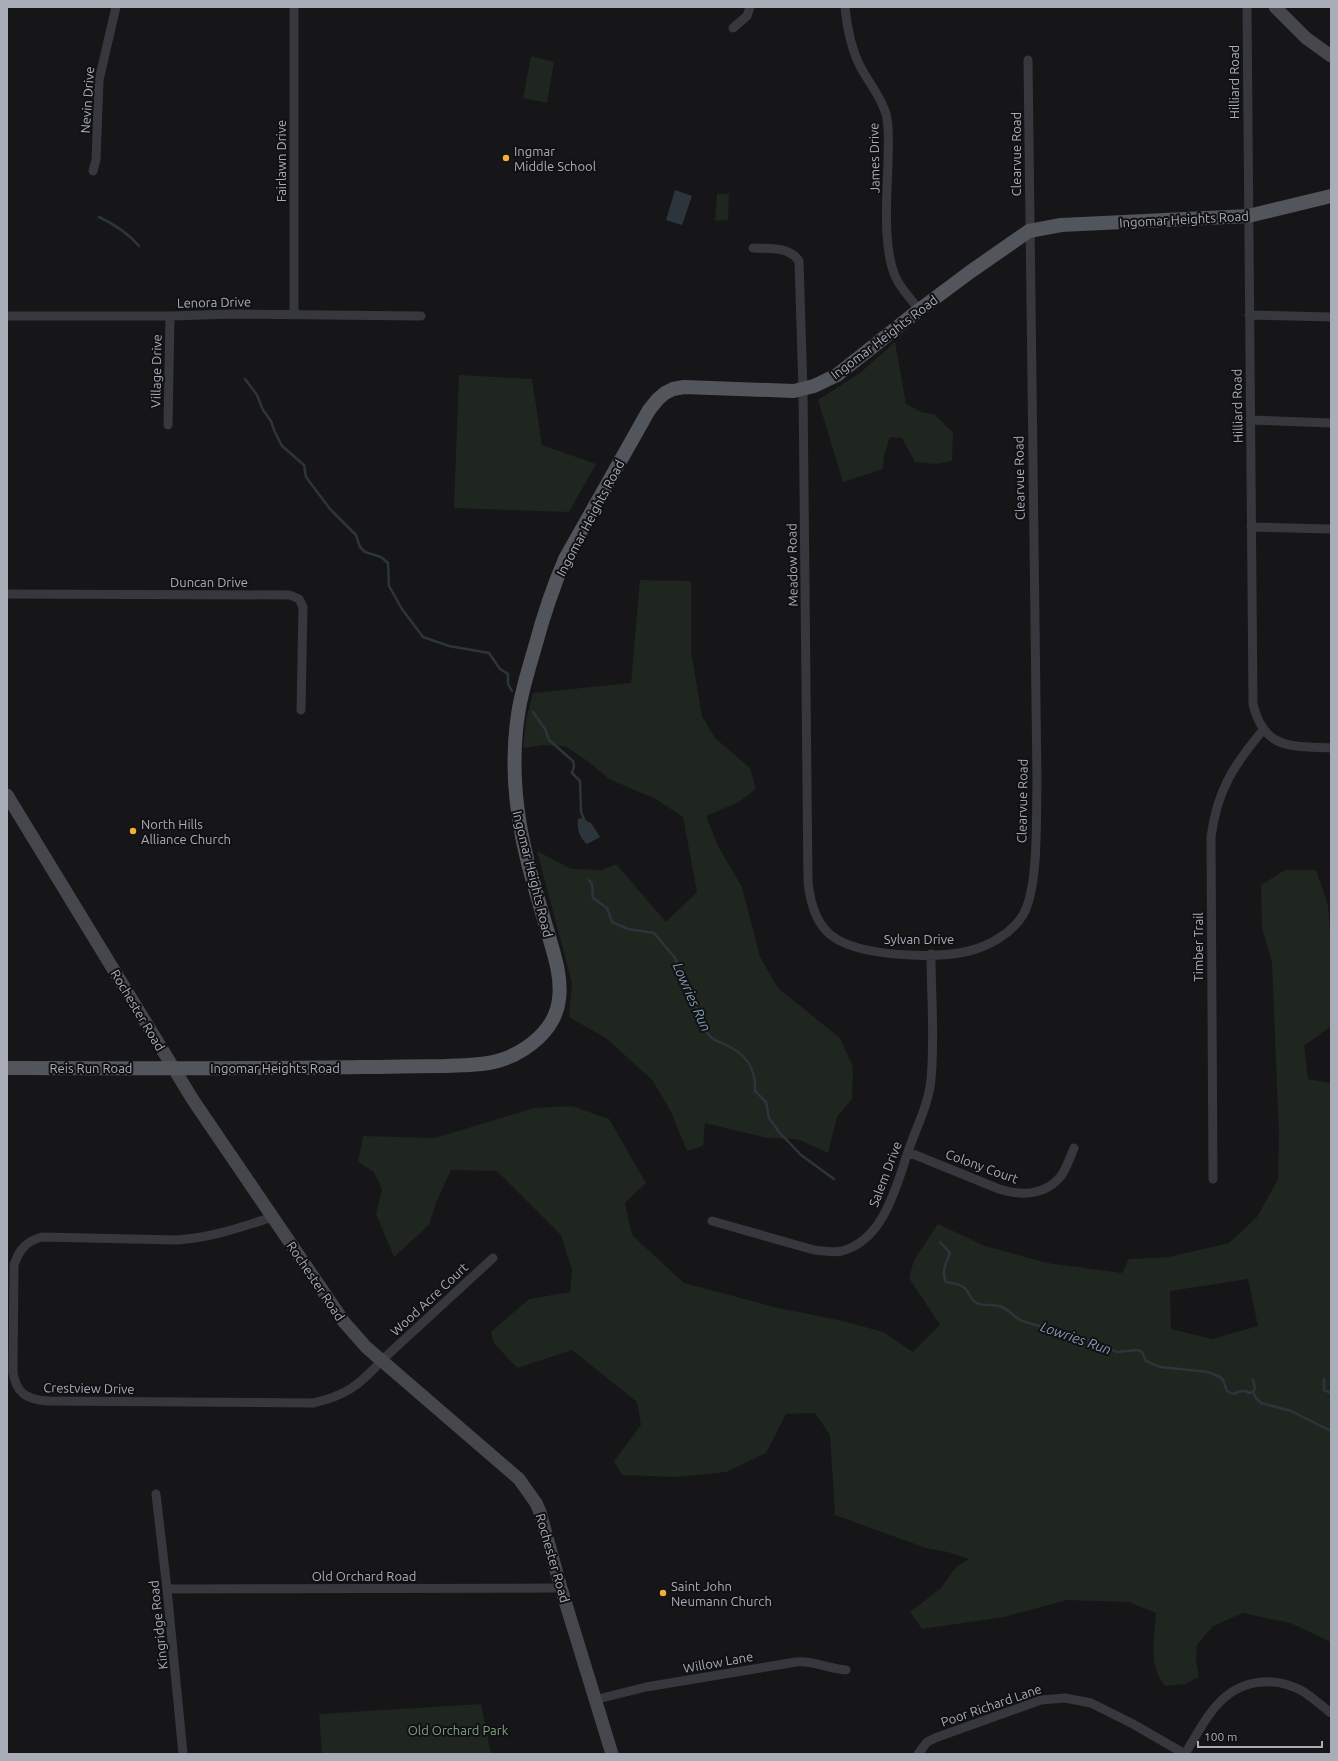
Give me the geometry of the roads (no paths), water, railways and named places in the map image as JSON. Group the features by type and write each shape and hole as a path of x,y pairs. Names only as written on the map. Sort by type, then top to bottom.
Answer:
{"main road":[{"name":"Ingomar Heights Road","path":"174,1069 398,1067 479,1064 501,1060 517,1054 541,1036 557,1010 559,1002 559,980 521,832 516,802 515,749 520,708 526,679 557,578 566,559 649,410 661,396 673,388 684,386 803,390 837,374 970,272 1029,231 1061,225 1248,216 1331,196"},
{"name":"Reis Run Road","path":"7,1068 174,1069"}],"street":[{"name":"Nevin Drive","path":"93,172 96,160 99,80 116,7"},
{"name":"Fairlawn Drive","path":"294,7 294,314"},
{"path":"733,28 747,16 750,7"},
{"name":"James Drive","path":"845,7 846,23 860,65 879,98 886,114 888,146 887,224 893,271 902,288 919,310"},
{"name":"Hilliard Road","path":"1247,7 1252,527 1252,694 1255,714 1258,723 1263,730"},
{"path":"1274,7 1311,42 1331,56"},
{"name":"Clearvue Road","path":"1028,60 1037,783 1034,872 1030,895"},
{"name":"Meadow Road","path":"753,248 792,252 799,261 803,390 808,882 809,894 818,918"},
{"name":"Lenora Drive","path":"7,316 294,314 421,316"},
{"path":"1249,315 1331,317"},
{"name":"Village Drive","path":"168,425 170,316"},
{"path":"1250,420 1331,423"},
{"path":"1252,527 1331,529"},
{"name":"Duncan Drive","path":"7,594 290,595 299,599 303,607 301,710"},
{"path":"1263,730 1272,737 1290,745 1331,748"},
{"name":"Timber Trail","path":"1213,1179 1211,837 1216,808 1226,781 1236,764 1263,730"},
{"name":"Rochester Road","path":"7,795 193,1100 344,1322 366,1347 511,1472 524,1486 536,1503 540,1512 594,1700 612,1754"},
{"name":"Sylvan Drive","path":"818,918 831,936 851,946 888,954 931,954 970,950 1002,936 1017,924 1027,907 1030,895"},
{"name":"Salem Drive","path":"712,1221 814,1250 829,1252 841,1251 854,1246 877,1226 893,1194 929,1092 931,1080 931,954"},
{"name":"Colony Court","path":"908,1152 1012,1193 1023,1194 1039,1191 1053,1184 1061,1175 1074,1148"},
{"name":"Crestview Drive","path":"273,1217 216,1235 197,1238 176,1240 48,1237 36,1238 30,1242 20,1250 14,1266 13,1372 14,1381 19,1389 31,1399 40,1401 312,1403 338,1396 348,1391 367,1377 382,1360"},
{"name":"Wood Acre Court","path":"382,1360 493,1258"},
{"name":"Kingridge Road","path":"156,1494 183,1754"},
{"name":"Old Orchard Road","path":"167,1589 561,1588"},
{"name":"Willow Lane","path":"594,1700 646,1687 796,1662 806,1661 834,1669 846,1670"},
{"path":"1185,1754 1216,1705 1232,1692 1252,1682 1264,1680 1292,1686 1305,1693 1331,1713"},
{"name":"Poor Richard Lane","path":"918,1753 927,1742 935,1738 1041,1700 1065,1698 1078,1699 1091,1703 1133,1724 1185,1754"}],"waterway":[{"path":"99,217 120,229 139,246"},
{"path":"245,379 257,395 263,410 271,421 282,446 304,465 306,477 330,509 356,535 360,547 365,552 381,557 388,563 389,586 402,609 423,637 449,646 489,653 500,669 508,674 508,684 512,691"},
{"name":"Lowries Run","path":"533,712 545,729 549,740 573,761 574,766 572,773 580,781 581,812 585,822"},
{"name":"Lowries Run","path":"589,880 592,884 593,898 607,908 612,922 628,929 654,933 675,958 710,1037 727,1045 742,1055 750,1065 754,1077 755,1091 766,1102 769,1118 779,1132 801,1155 834,1179"},
{"name":"Lowries Run","path":"940,1242 950,1253 944,1271 946,1282 965,1288 975,1302 984,1305 995,1305 1002,1307 1022,1321 1101,1344 1116,1352 1138,1350 1142,1352 1146,1361 1160,1367 1208,1372 1220,1377 1223,1380 1227,1391 1233,1394 1243,1391 1249,1393 1253,1392"},
{"path":"1324,1379 1324,1390 1331,1393"},
{"path":"1253,1380 1255,1388 1253,1392"},
{"name":"Lowries Run","path":"1253,1392 1261,1403 1291,1411 1331,1431"}],"place":[{"name":"Ingmar Middle School","path":"506,158"},
{"name":"North Hills Alliance Church","path":"133,831"},
{"name":"Saint John Neumann Church","path":"663,1593"}],"park label":[{"name":"Old Orchard Park","path":"458,1730"}]}
